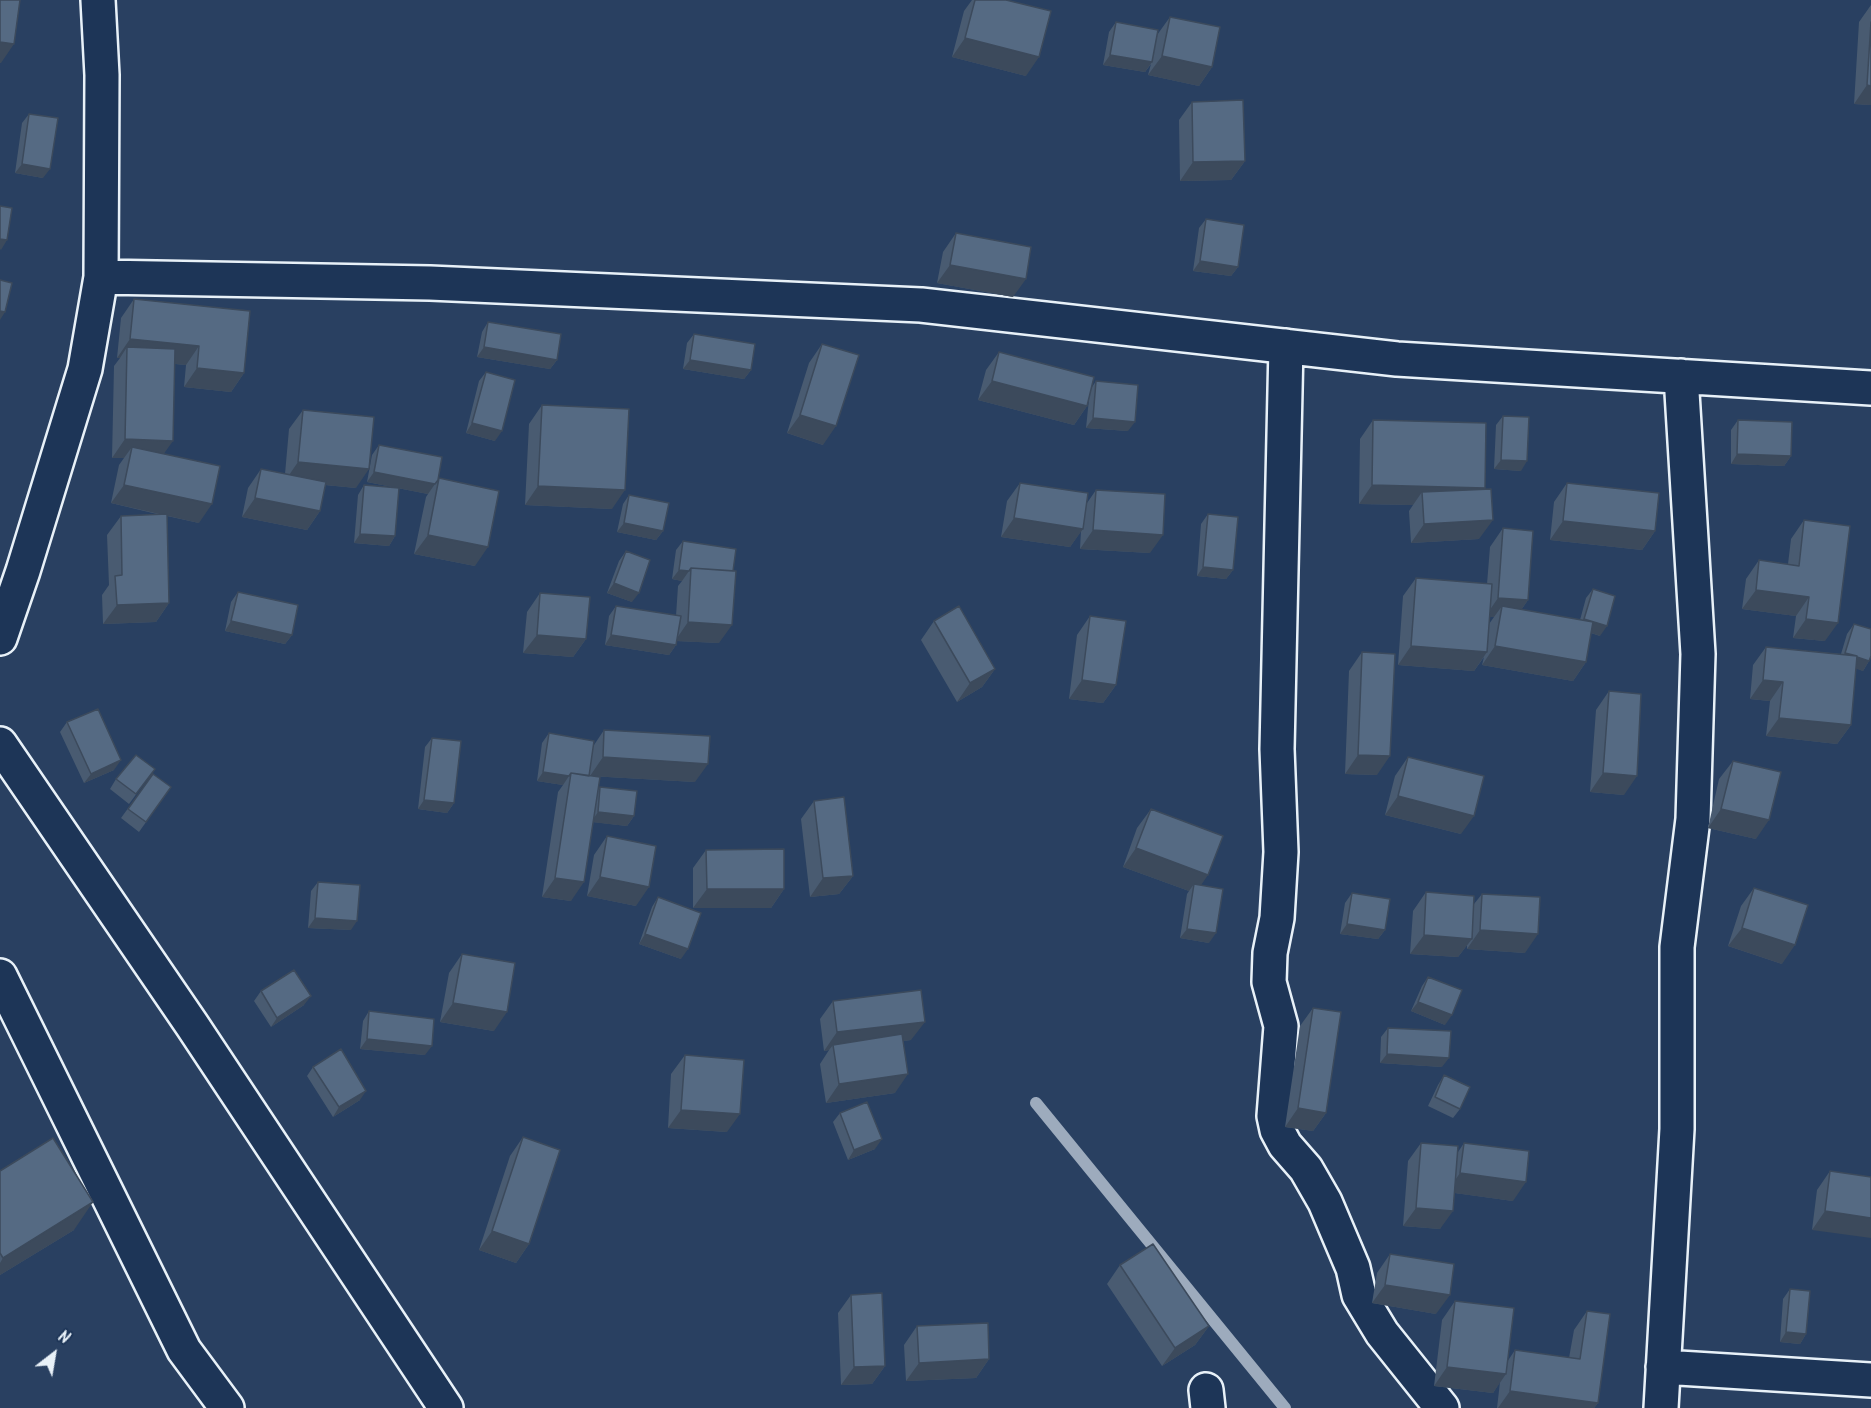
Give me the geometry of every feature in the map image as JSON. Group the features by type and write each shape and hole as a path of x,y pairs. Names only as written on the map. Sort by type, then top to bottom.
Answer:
{"street":[{"path":"0,638 85,369 101,277 102,75 98,0"},
{"path":"101,277 430,283 921,305 1397,358 1871,388"},
{"path":"1286,346 1277,750 1281,852 1277,918 1270,953 1269,982 1281,1026 1274,1116 1277,1130 1285,1145 1306,1169 1325,1202 1353,1268 1359,1295 1382,1333 1442,1408"},
{"path":"1661,1408 1677,1129 1677,946 1693,819 1698,654 1681,376"},
{"path":"0,744 192,1025 446,1408"},
{"path":"0,976 184,1350 227,1408"},
{"path":"1663,1367 1871,1380"}],"building":[{"path":"0,0 20,0 14,44 0,42"},
{"path":"975,0 1006,0 1051,11 1039,57 965,38"},
{"path":"1170,17 1220,27 1212,67 1162,56"},
{"path":"1116,22 1158,30 1152,62 1110,55"},
{"path":"1871,22 1871,86 1867,85"},
{"path":"1243,100 1245,161 1193,162 1192,102"},
{"path":"29,114 58,118 50,169 22,164"},
{"path":"0,206 12,208 7,240 0,239"},
{"path":"1206,219 1244,225 1238,267 1200,261"},
{"path":"956,233 1031,247 1026,279 950,265"},
{"path":"0,280 12,283 5,312 0,311"},
{"path":"134,299 250,311 244,373 197,368 199,346 130,339"},
{"path":"488,322 561,334 557,360 484,347"},
{"path":"694,334 755,344 751,370 690,360"},
{"path":"822,344 859,355 836,426 800,415"},
{"path":"127,347 175,349 173,441 125,439"},
{"path":"999,352 1094,377 1087,406 992,381"},
{"path":"486,372 515,380 502,431 472,423"},
{"path":"1096,381 1138,385 1135,422 1093,418"},
{"path":"542,405 629,409 625,490 538,486"},
{"path":"303,410 374,417 369,469 298,462"},
{"path":"1503,416 1529,417 1527,461 1501,460"},
{"path":"1373,420 1486,423 1485,488 1372,485"},
{"path":"1738,420 1792,422 1791,456 1737,454"},
{"path":"379,445 442,457 438,480 435,484 374,472"},
{"path":"132,447 220,466 212,504 124,485"},
{"path":"261,469 326,482 320,511 255,498"},
{"path":"439,478 499,491 488,547 428,535"},
{"path":"1020,483 1088,493 1083,529 1014,518"},
{"path":"1567,483 1659,493 1655,531 1563,521"},
{"path":"364,485 399,488 395,536 360,534"},
{"path":"1491,489 1493,520 1424,524 1422,492"},
{"path":"1096,490 1165,494 1163,535 1093,530"},
{"path":"629,495 669,503 663,531 624,523"},
{"path":"167,514 169,603 117,605 115,576 122,575 121,516"},
{"path":"1208,514 1238,517 1233,570 1203,567"},
{"path":"1804,520 1850,526 1838,623 1806,619 1809,597 1756,590 1759,560 1799,566"},
{"path":"1503,528 1533,531 1528,600 1498,598"},
{"path":"683,541 736,549 733,571 691,568 689,571 679,570"},
{"path":"626,551 650,560 639,593 614,583"},
{"path":"691,568 736,571 732,625 688,622"},
{"path":"1416,578 1492,584 1487,652 1411,646"},
{"path":"1593,589 1615,596 1607,626 1584,619"},
{"path":"238,592 298,605 292,635 231,621"},
{"path":"540,593 590,597 586,639 537,635"},
{"path":"616,606 681,616 676,645 611,635"},
{"path":"959,606 995,669 970,683 934,621"},
{"path":"1502,606 1593,622 1586,662 1495,646"},
{"path":"1090,616 1126,621 1116,685 1082,680"},
{"path":"1854,624 1871,629 1869,661 1845,653"},
{"path":"1766,647 1857,656 1851,725 1779,718 1783,682 1763,680"},
{"path":"1362,652 1395,654 1390,756 1358,755"},
{"path":"1609,691 1641,694 1637,776 1603,773"},
{"path":"98,709 121,760 91,774 67,722"},
{"path":"604,730 710,736 708,764 603,757"},
{"path":"549,733 594,741 589,776 543,772"},
{"path":"432,738 461,741 454,803 424,800"},
{"path":"136,755 155,769 136,794 116,779"},
{"path":"1408,757 1484,776 1474,816 1398,796"},
{"path":"1733,761 1781,772 1769,820 1721,809"},
{"path":"571,773 600,777 584,882 555,878"},
{"path":"153,774 171,787 146,822 128,809"},
{"path":"600,787 637,791 634,816 598,812"},
{"path":"844,797 853,876 823,878 814,801"},
{"path":"1151,809 1223,836 1208,875 1136,848"},
{"path":"607,836 656,846 649,887 600,877"},
{"path":"784,849 784,889 707,889 706,850"},
{"path":"318,882 360,885 357,921 315,918"},
{"path":"1194,884 1223,889 1216,933 1187,929"},
{"path":"1754,888 1808,905 1795,945 1742,928"},
{"path":"1426,892 1474,896 1472,939 1424,935"},
{"path":"1352,893 1390,899 1385,930 1347,924"},
{"path":"1482,894 1540,897 1538,934 1480,930"},
{"path":"658,897 701,913 688,949 645,934"},
{"path":"462,954 515,963 507,1012 453,1003"},
{"path":"294,970 311,996 277,1018 261,991"},
{"path":"1428,977 1462,990 1452,1015 1418,1002"},
{"path":"921,990 925,1022 837,1032 833,1001"},
{"path":"1313,1008 1341,1012 1326,1113 1298,1108"},
{"path":"369,1011 434,1019 432,1046 367,1039"},
{"path":"1388,1028 1451,1031 1449,1058 1387,1054"},
{"path":"902,1034 908,1074 839,1084 833,1045"},
{"path":"341,1049 366,1091 339,1107 313,1067"},
{"path":"685,1055 744,1060 740,1114 681,1110"},
{"path":"1444,1075 1470,1087 1460,1109 1435,1097"},
{"path":"867,1102 882,1139 854,1150 840,1113"},
{"path":"523,1137 560,1150 529,1244 492,1231"},
{"path":"53,1138 93,1202 3,1258 0,1253 0,1171"},
{"path":"1421,1143 1458,1146 1453,1211 1416,1208"},
{"path":"1464,1143 1529,1151 1526,1182 1460,1173"},
{"path":"1830,1171 1871,1177 1871,1218 1825,1211"},
{"path":"1153,1244 1209,1326 1175,1348 1120,1265"},
{"path":"1390,1254 1454,1264 1450,1295 1385,1285"},
{"path":"1790,1289 1810,1291 1806,1334 1786,1332"},
{"path":"882,1293 885,1366 854,1367 851,1295"},
{"path":"1455,1301 1514,1308 1506,1374 1447,1367"},
{"path":"1587,1311 1610,1314 1598,1403 1510,1391 1515,1350 1580,1359"},
{"path":"988,1323 989,1359 919,1363 917,1326"}],"waterway":[{"path":"1036,1103 1285,1408"}]}
